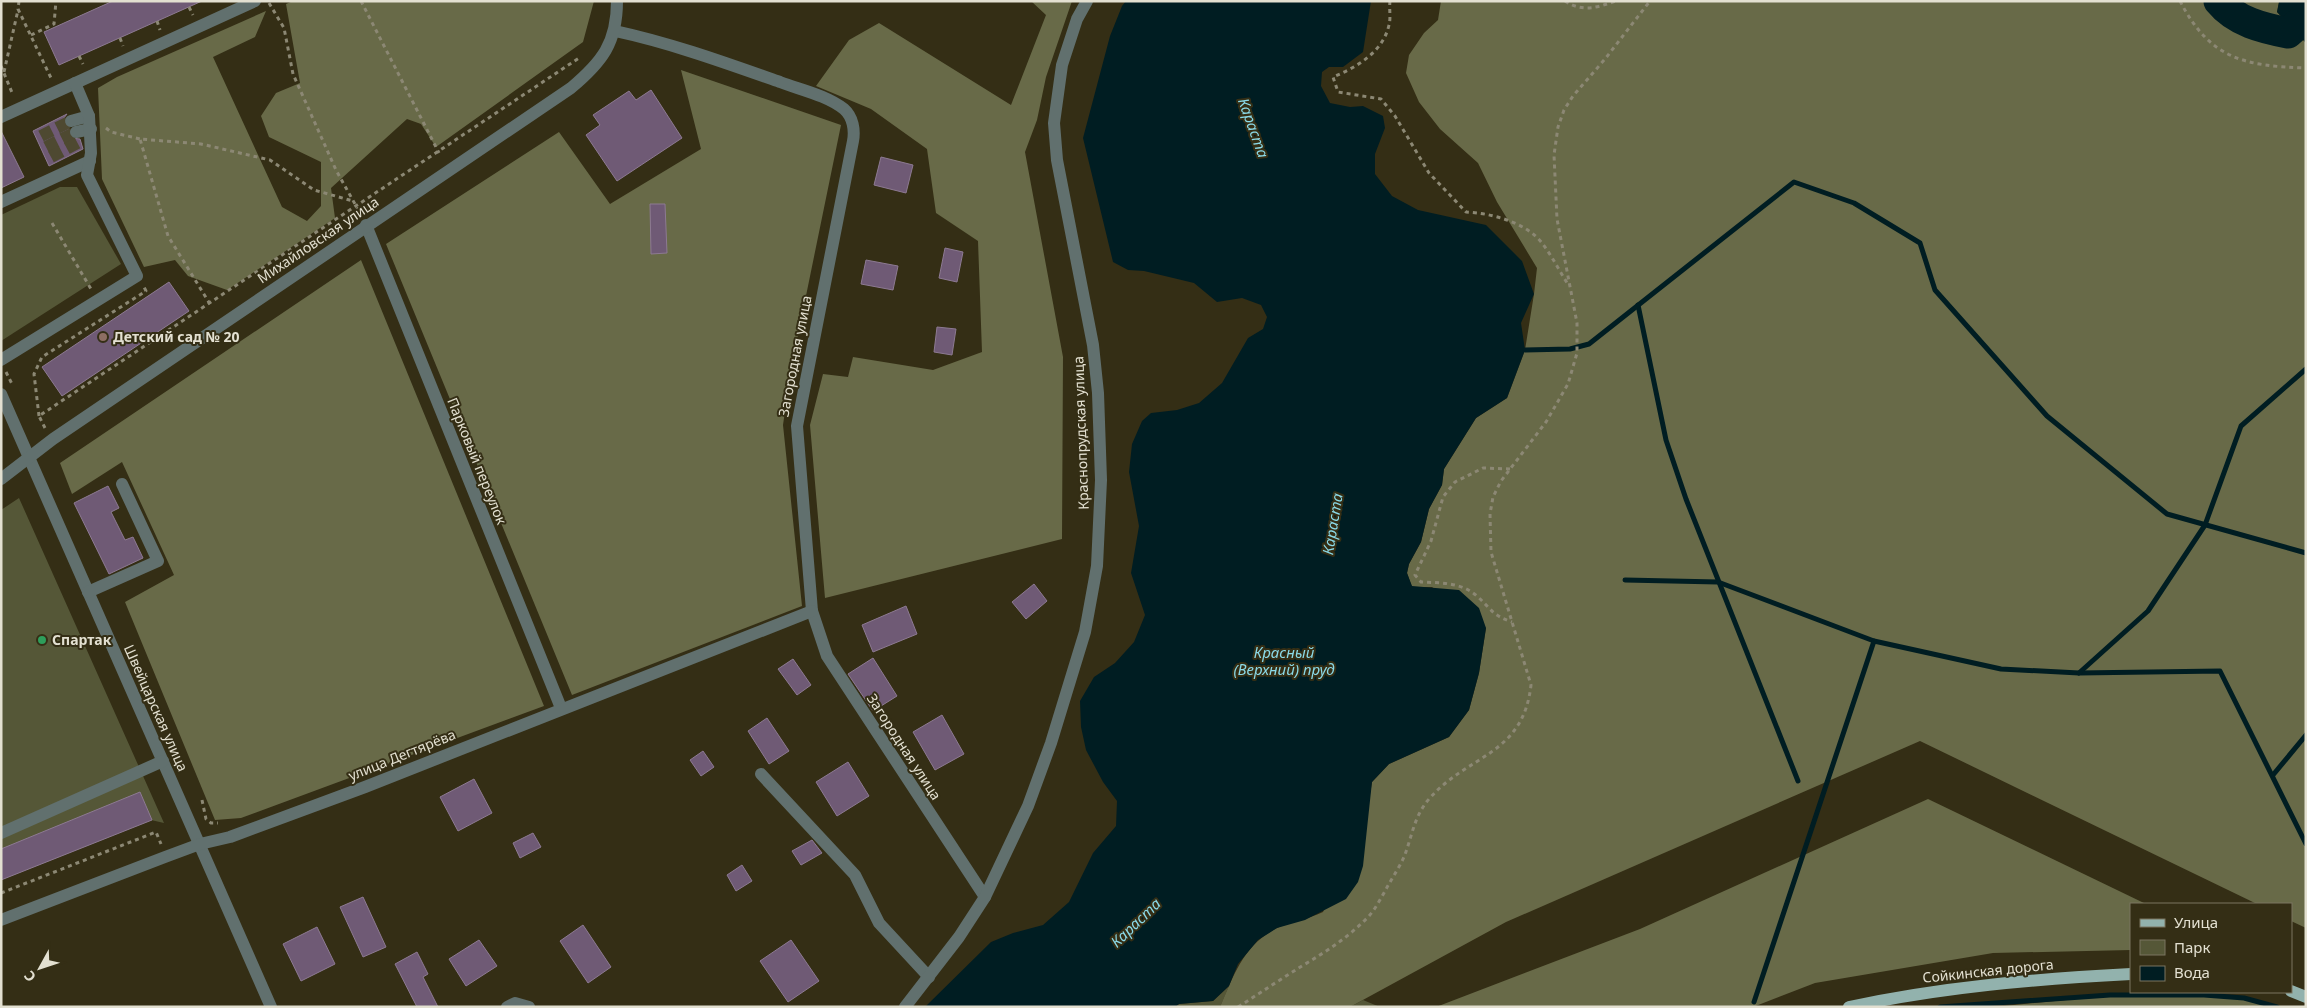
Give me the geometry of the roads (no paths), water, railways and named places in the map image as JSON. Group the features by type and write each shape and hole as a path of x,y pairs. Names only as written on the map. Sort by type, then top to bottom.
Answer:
{"main road":[{"name":"Сойкинская дорога","path":"1849,1007 1912,994 2024,980 2130,974"},
{"path":"2292,991 2306,997"}],"street":[{"path":"1,117 255,1"},
{"name":"Михайловская улица","path":"1,479 30,459 53,439 366,225 571,88 602,59 610,45 614,31 617,1"},
{"name":"Краснопрудская улица","path":"905,1007 929,977 985,897 1028,806 1085,632 1097,566 1101,480 1098,393 1093,345 1057,160 1054,123 1062,65 1077,19 1087,1"},
{"name":"Загородная улица","path":"614,31 640,37 732,66 822,97 844,110 852,120 855,131 797,426 812,611 827,656 985,897"},
{"path":"1,360 137,276 87,175 90,161 82,133 89,116 75,83"},
{"path":"82,133 89,116"},
{"path":"1,202 90,161"},
{"name":"Парковый переулок","path":"366,225 560,708"},
{"name":"Швейцарская улица","path":"1,394 271,1007"},
{"path":"88,592 158,561 122,484"},
{"name":"улица Дегтярёва","path":"1,920 200,844 230,837 365,786 560,708 812,611"},
{"path":"1,833 162,761"},
{"path":"762,774 855,875 879,923 929,977"},
{"path":"507,1007 515,1003 529,1007"}],"water":[{"name":"Красный (Верхний) пруд","path":"1126,1 1371,1 1363,52 1343,67 1329,67 1322,72 1321,86 1330,103 1350,107 1363,106 1383,116 1385,128 1375,154 1375,174 1392,196 1418,210 1486,225 1522,261 1534,294 1521,323 1525,350 1507,398 1476,418 1444,469 1442,485 1429,509 1421,542 1409,564 1407,573 1412,586 1459,590 1479,608 1486,628 1479,673 1469,710 1449,737 1389,764 1372,782 1363,866 1358,882 1346,899 1305,920 1277,928 1258,940 1238,964 1229,986 1213,1001 1179,1004 1175,1007 925,1007 991,942 1013,933 1043,925 1069,902 1093,853 1116,826 1117,801 1103,782 1086,750 1081,727 1080,701 1094,677 1115,663 1134,642 1145,615 1131,573 1139,526 1129,472 1132,444 1142,421 1151,413 1177,410 1199,403 1222,383 1248,338 1263,329 1267,317 1261,305 1242,298 1217,302 1194,283 1144,271 1128,270 1113,262 1083,138 1110,36 1122,6"},
{"path":"2306,1 2306,43 2277,12 2279,2"}],"waterway":[{"name":"Караста","path":"2219,1 2233,14 2250,23 2288,33 2306,17"},
{"path":"1525,350 1570,349 1589,344 1794,182 1854,203 1920,243 1935,290 2047,416 2167,514 2306,553"},
{"path":"1638,305 1666,440 1686,499 1798,781"},
{"path":"2079,673 2148,611 2205,525 2241,426 2306,369"},
{"path":"1625,580 1718,582 1874,641 2001,669 2079,673 2220,671 2306,844"},
{"path":"1754,1002 1874,641"},
{"path":"2273,775 2306,735"},
{"path":"1940,1007 2110,995 2204,995 2244,998 2277,1007"}],"tunnel":[{"path":"41,136 71,121"},
{"path":"46,147 76,132"},
{"path":"51,157 81,141"}],"place":[{"name":"Детский сад № 20","path":"103,337"},
{"name":"Спартак","path":"42,640"}]}
